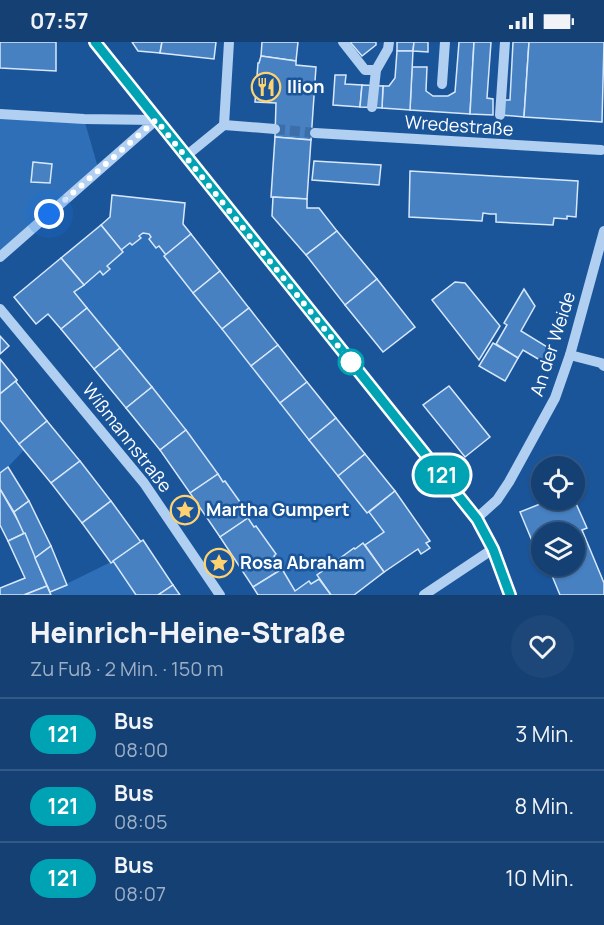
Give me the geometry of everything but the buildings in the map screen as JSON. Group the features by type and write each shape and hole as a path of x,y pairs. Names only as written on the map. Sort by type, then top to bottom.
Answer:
{"street":[{"path":"95,42 477,519 493,549 510,595"},
{"path":"224,125 229,42"},
{"path":"344,42 365,70 376,70"},
{"path":"372,107 376,70 388,49 389,42"},
{"path":"442,84 445,42"},
{"path":"500,115 505,42"},
{"path":"0,114 156,120"},
{"path":"0,257 156,120"},
{"path":"186,156 224,125 275,129"},
{"name":"Wredestraße","path":"315,133 602,150"},
{"name":"An der Weide","path":"477,519 497,500 511,479 555,398 570,355 604,231"},
{"name":"Wißmannstraße","path":"0,309 144,483 220,595"},
{"path":"570,355 604,366"},
{"path":"424,595 493,549"}],"shaded area":[{"path":"0,114 84,119 99,171 0,257"},
{"path":"143,233 159,245 166,255 164,256 384,532 365,545 354,548 325,568 317,575 319,579 311,584 309,581 295,591 274,556 275,554 243,511 245,509 225,481 223,482 186,430 74,292 100,271 103,275 110,269 107,266 123,252 121,250 130,243 132,245"},
{"path":"0,420 24,450 0,473"},
{"path":"113,561 136,595 51,595 50,592"}],"tunnel":[{"path":"275,129 315,133"}],"bus line":[{"name":"121","path":"95,42 477,519 493,549 510,595"}],"place":[{"name":"Ilion","path":"266,87"},
{"name":"Martha Gumpert","path":"185,510"},
{"name":"Rosa Abraham","path":"219,563"}],"route":[{"path":"49,214 156,120 351,362"}]}
